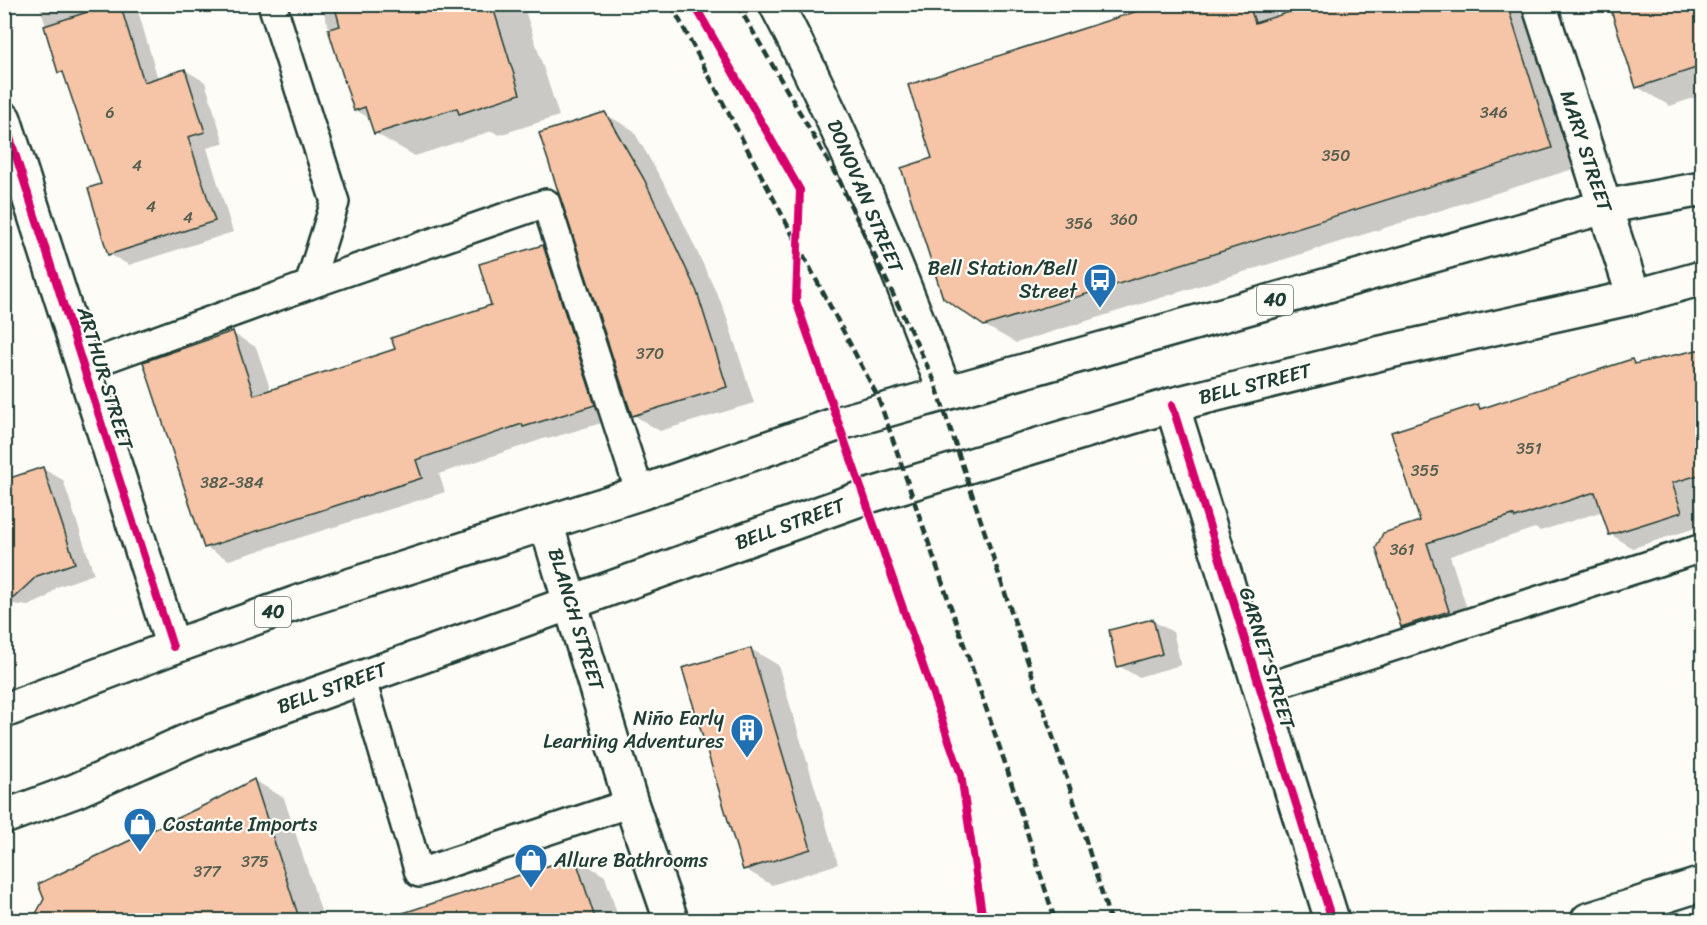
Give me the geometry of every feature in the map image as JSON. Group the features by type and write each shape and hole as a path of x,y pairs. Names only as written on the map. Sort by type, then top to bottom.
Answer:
{"main road":[{"name":"DONOVAN STREET","path":"776,4 878,222 945,392"},
{"name":"MARY STREET","path":"1539,4 1634,297"},
{"name":"ARTHUR STREET","path":"4,119 85,366 150,584 173,647"},
{"name":"40","path":"4,711 305,600 640,493 840,423 1604,207 1702,189"},
{"name":"BELL STREET","path":"4,817 75,791 194,738 865,497 1172,405 1381,353 1634,297 1702,278"},
{"name":"GARNET STREET","path":"1172,405 1258,690 1332,921"},
{"name":"BLANCH STREET","path":"546,523 631,803 671,921"},
{"path":"1588,921 1702,884"}],"lane":[{"path":"272,4 334,202 309,285"},
{"path":"85,366 546,203 640,493"},
{"path":"1258,690 1702,548"},
{"path":"361,677 419,873 631,803"}],"building":[{"path":"112,4 120,4 144,82 185,69 205,132 188,137 215,221 108,255 88,188 101,184 63,72 58,73 44,26"},
{"path":"334,4 492,4 520,94 459,114 457,108 374,134 365,107 354,111 328,29 340,26"},
{"path":"1159,4 1249,4 1255,23 1314,4 1507,4 1552,148 984,326 943,298 901,168 932,158 908,85"},
{"path":"1609,4 1702,4 1702,66 1636,88"},
{"path":"605,112 644,179 697,292 727,387 632,416 539,133"},
{"path":"543,245 595,405 523,427 522,424 416,460 422,478 204,548 143,362 233,331 254,395 395,349 391,338 491,305 479,264"},
{"path":"1702,349 1702,474 1672,483 1682,512 1609,535 1595,492 1515,518 1513,515 1427,543 1449,611 1401,627 1376,548 1383,533 1420,521 1391,432 1478,404 1480,409 1632,359 1634,364"},
{"path":"43,467 75,563 37,576 4,607 4,480"},
{"path":"1153,619 1162,654 1117,667 1109,630"},
{"name":"Niño Early Learning Adventures","path":"751,648 811,849 743,870 682,668"},
{"path":"254,779 300,921 32,921 44,899 38,884 211,802"},
{"name":"Allure Bathrooms","path":"575,857 596,921 404,921 403,913"}],"railway":[{"path":"671,4 878,397 1005,763 1055,920"},
{"path":"737,4 836,175 934,380 1069,785 1110,920"}],"cycle path":[{"path":"694,4 800,190 796,301 961,775 983,920"},
{"path":"4,119 173,647"},
{"path":"1172,405 1332,920"}],"place":[{"name":"Bell Station/Bell Street","path":"1100,309"},
{"name":"Niño Early Learning Adventures","path":"747,759"},
{"name":"Costante Imports","path":"140,853"},
{"name":"Allure Bathrooms","path":"531,889"}]}
